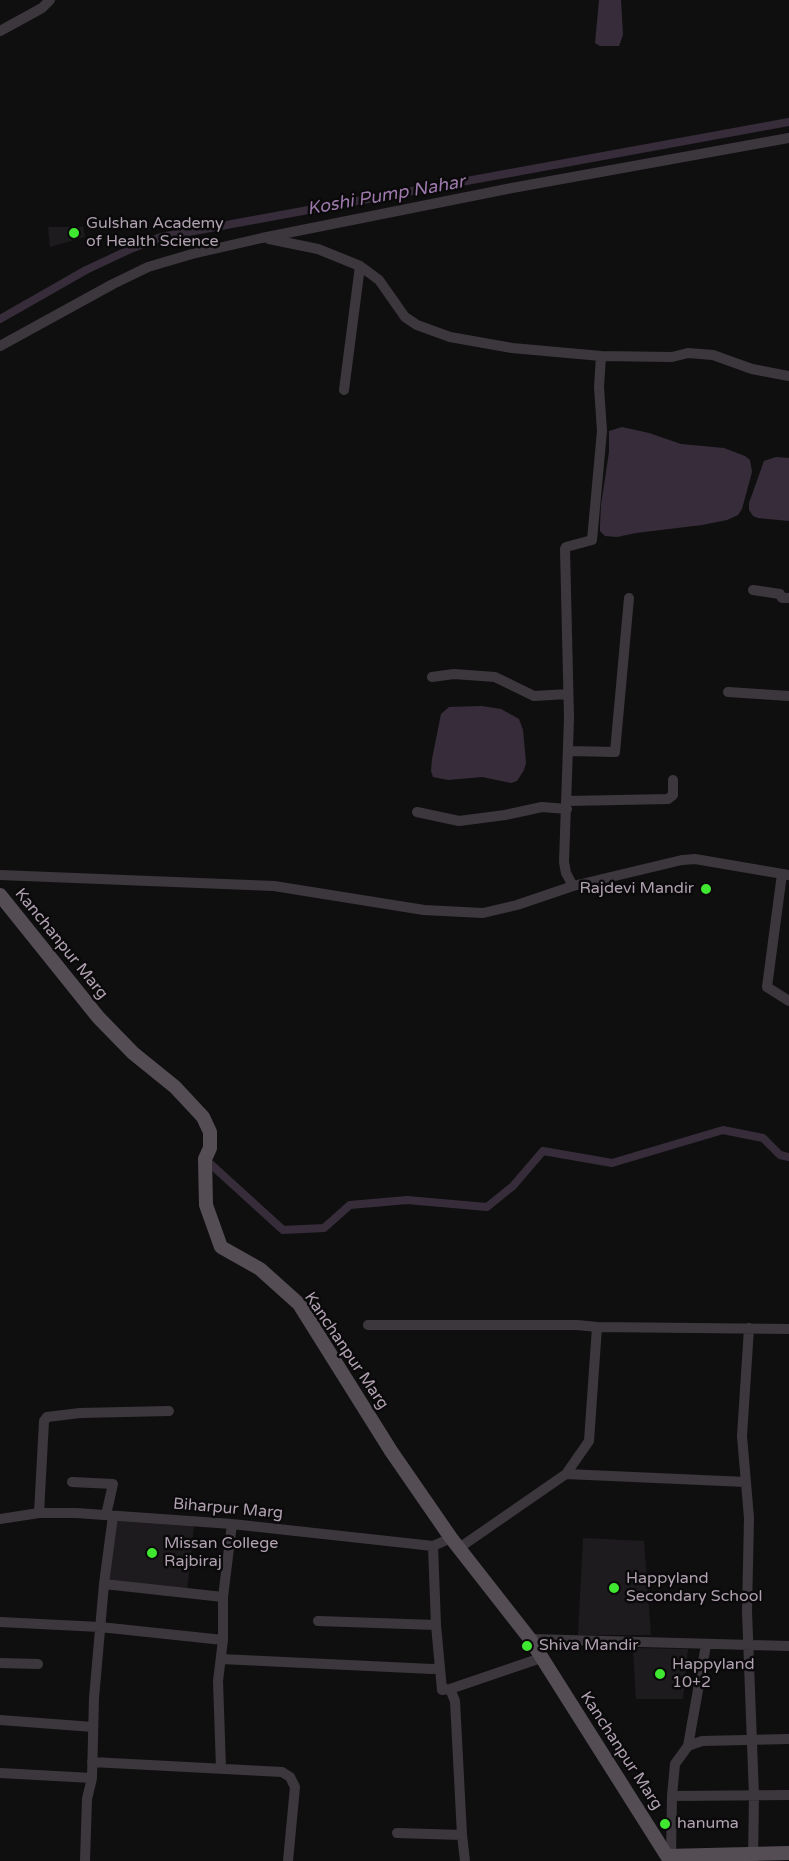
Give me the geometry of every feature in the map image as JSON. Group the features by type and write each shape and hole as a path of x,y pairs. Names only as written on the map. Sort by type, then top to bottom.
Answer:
{"main road":[{"name":"Kanchanpur Marg","path":"0,895 98,1017 134,1053 175,1087 203,1117 210,1132 210,1148 205,1159 206,1205 221,1247 260,1269 299,1304 391,1451 455,1543 530,1639 668,1858"},
{"path":"668,1858 753,1858 789,1854"}],"street":[{"path":"0,30 42,8 50,0"},
{"path":"0,346 148,267 262,238 512,188 789,138"},
{"path":"262,238 318,249 360,266 379,280 405,317 450,337 512,348 602,356 672,357 696,353 713,355 752,369 789,376"},
{"path":"344,390 360,266"},
{"path":"573,886 566,873 564,862 569,751 565,549 592,540 602,431 599,387 602,356"},
{"path":"753,590 780,594 782,598 789,598"},
{"path":"569,751 615,752 629,598"},
{"path":"432,676 454,674 495,677 534,696 568,694"},
{"path":"728,692 789,696"},
{"path":"417,812 459,821 542,807 668,799 673,795 673,780"},
{"path":"0,875 274,886 424,910 483,913 517,905 573,886 696,859 785,874 767,987 789,1001"},
{"path":"368,1325 577,1324 789,1329"},
{"path":"541,1658 442,1690 436,1625 433,1546 455,1543 566,1474 589,1441 597,1326"},
{"path":"749,1328 741,1436 749,1518 748,1645 754,1796 753,1858"},
{"path":"39,1514 44,1421 47,1417 80,1413 169,1411"},
{"path":"566,1474 746,1482"},
{"path":"72,1482 113,1484 100,1627 92,1778 87,1799 85,1861"},
{"name":"Biharpur Marg","path":"0,1519 39,1514 110,1516 232,1524 433,1546"},
{"path":"221,1768 218,1681 223,1640 223,1597 232,1524"},
{"path":"104,1584 223,1597"},
{"path":"318,1621 436,1625"},
{"path":"0,1622 100,1627 223,1640"},
{"path":"530,1639 789,1646"},
{"path":"668,1858 675,1764 688,1746 706,1645"},
{"path":"221,1659 440,1668"},
{"path":"0,1663 38,1664"},
{"path":"450,1689 455,1701 465,1861"},
{"path":"0,1720 93,1727"},
{"path":"688,1746 702,1741 789,1739"},
{"path":"92,1762 277,1770 290,1777 295,1787 288,1861"},
{"path":"0,1773 92,1778"},
{"path":"672,1796 789,1795"},
{"path":"397,1833 462,1835"}],"shaded area":[{"path":"599,0 621,0 623,35 619,46 600,46 595,43"},
{"name":"Gulshan Academy of Health Science","path":"48,227 83,227 85,237 50,247"},
{"path":"622,427 681,444 724,448 745,456 750,460 752,472 742,509 738,515 727,520 702,525 617,537 605,536 600,531 600,525 609,452 609,431"},
{"path":"776,457 789,458 789,521 758,518 753,516 749,510 749,503 764,461"},
{"path":"482,706 501,709 519,719 523,730 526,763 517,781 511,783 482,777 448,780 433,777 432,759 441,714 449,707"},
{"name":"Missan College Rajbiraj","path":"117,1518 194,1525 187,1592 109,1582"},
{"name":"Happyland Secondary School","path":"583,1538 644,1541 651,1635 578,1635"},
{"name":"Happyland 10+2","path":"633,1648 688,1649 683,1699 636,1699"}],"waterway":[{"name":"Koshi Pump Nahar","path":"0,319 86,270 161,237 789,122"},
{"path":"205,1159 283,1230 324,1228 350,1205 407,1200 487,1207 513,1186 543,1151 612,1163 723,1130 763,1138 780,1155 789,1157"}],"place":[{"name":"Gulshan Academy of Health Science","path":"74,233"},
{"name":"Rajdevi Mandir","path":"706,889"},
{"name":"Missan College Rajbiraj","path":"152,1553"},
{"name":"Happyland Secondary School","path":"614,1588"},
{"name":"Shiva Mandir","path":"527,1646"},
{"name":"Happyland 10+2","path":"660,1674"},
{"name":"hanuma","path":"665,1824"}]}
